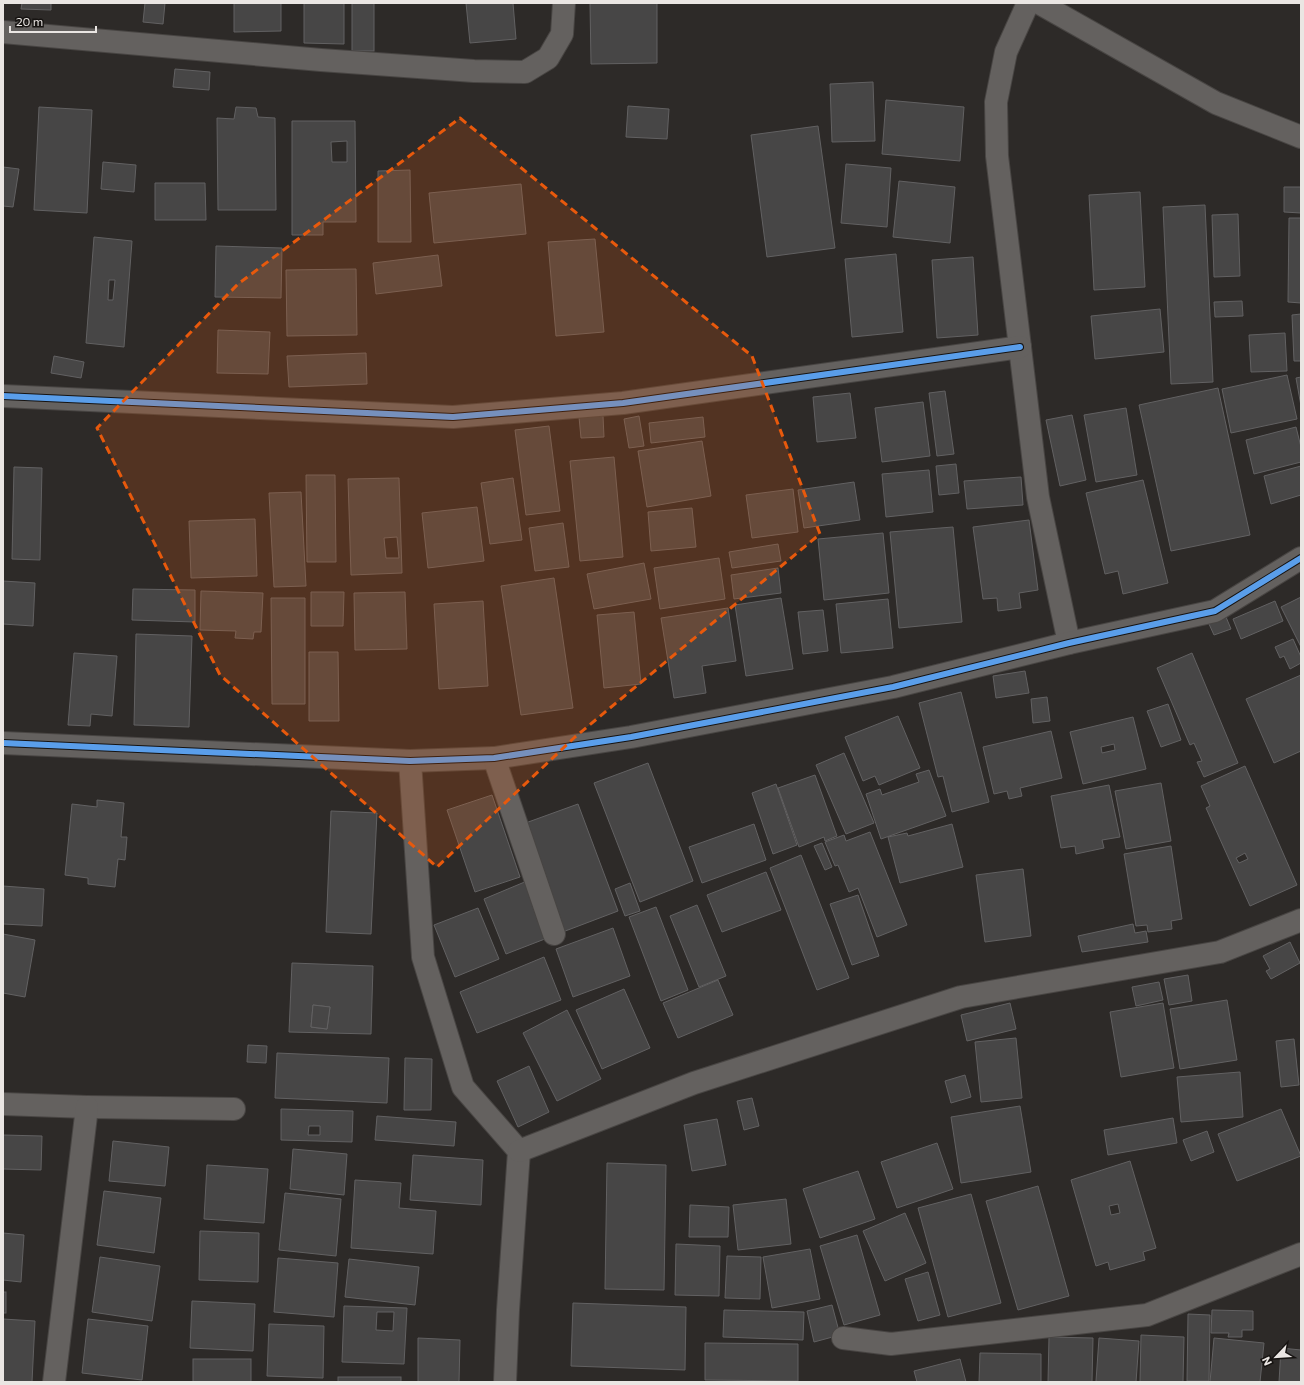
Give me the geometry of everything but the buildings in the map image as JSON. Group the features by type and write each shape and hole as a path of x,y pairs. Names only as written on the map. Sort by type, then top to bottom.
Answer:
{"street":[{"path":"3,32 329,60 474,71 525,72 548,58 562,34 564,3"},
{"path":"1028,3 1006,52 996,102 997,156 1038,497 1069,643"},
{"path":"1039,3 1216,103 1301,137"},
{"path":"3,396 453,417 623,403 1020,347"},
{"path":"3,743 410,761 494,758 631,737 893,687 1069,643 1215,611 1301,558"},
{"path":"494,758 554,934"},
{"path":"410,761 423,957 463,1087 519,1151 508,1310 506,1382"},
{"path":"519,1151 694,1084 962,997 1220,952 1301,920"},
{"path":"3,1104 88,1108 234,1109"},
{"path":"54,1382 88,1108"},
{"path":"843,1338 891,1344 1147,1315 1301,1254"}],"highlighted area":[{"path":"460,118 752,356 820,534 575,737 437,867 220,675 97,428 238,284"}],"cycle path":[{"path":"3,396 453,417 623,403 1020,347"},
{"path":"3,743 410,761 494,758 631,737 893,687 1069,643 1215,611 1301,558"}]}
